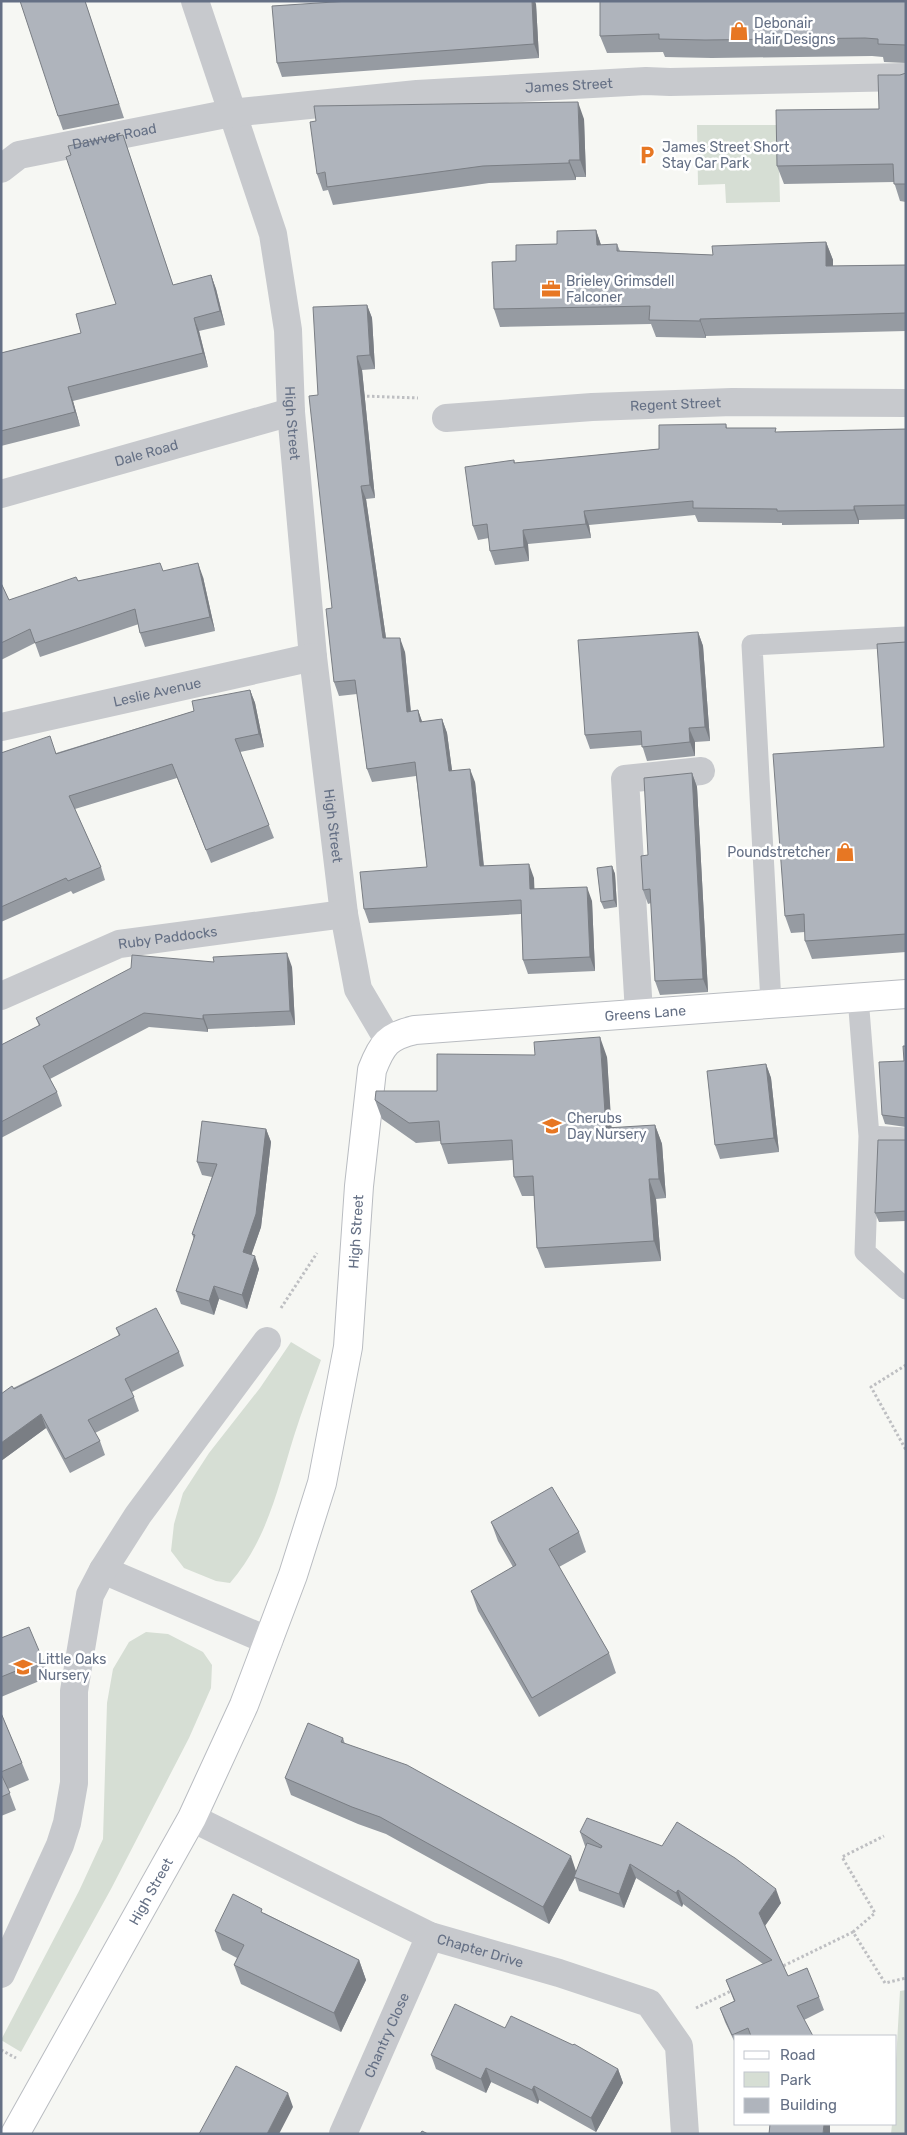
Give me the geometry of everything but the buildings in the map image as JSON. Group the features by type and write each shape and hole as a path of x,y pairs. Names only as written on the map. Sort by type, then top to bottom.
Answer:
{"street":[{"name":"High Street","path":"15,2134 192,1818 244,1705 293,1575 322,1483 348,1347 359,1186 372,1070 378,1055 388,1040 358,989 344,914 313,657 291,412 288,330 273,234 195,1"},
{"name":"James Street","path":"231,113 417,94 646,81 906,77"},
{"name":"Dawver Road","path":"1,169 19,156 231,113"},
{"name":"Regent Street","path":"446,418 592,407 732,402 906,403"},
{"name":"Dale Road","path":"1,494 291,412"},
{"name":"Leslie Avenue","path":"1,727 313,657"},
{"path":"639,1012 625,779 701,771"},
{"name":"Ruby Paddocks","path":"1,996 119,944 344,914"},
{"name":"Greens Lane","path":"388,1040 399,1034 415,1030 639,1012 906,994"},
{"path":"1,1974 60,1845 67,1823 74,1783 74,1691 90,1595 102,1570 138,1515 267,1341"},
{"path":"102,1570 269,1641"},
{"name":"Chapter Drive","path":"192,1818 430,1936 559,1973 648,2003 679,2046 685,2134"},
{"name":"Chantry Close","path":"343,2134 430,1936"}],"lane":[{"path":"771,1004 752,645 906,637"},
{"path":"858,997 869,1136 865,1252 906,1289"},
{"path":"869,1136 906,1138"}],"path":[{"path":"360,396 435,399 446,418"},
{"path":"267,1341 260,1336 293,1290 318,1250"},
{"path":"906,1365 871,1387 906,1450"},
{"path":"775,1970 853,1932 875,1914 842,1857 884,1836"},
{"path":"853,1932 885,1983 906,1978"},
{"path":"663,2024 741,1986"}],"green space":[{"path":"697,125 778,125 780,202 726,203 725,184 698,185"},
{"path":"291,1342 321,1360 297,1426 270,1513 262,1531 243,1567 230,1583 216,1581 184,1568 171,1551 174,1524 183,1493 209,1453 260,1388"},
{"path":"146,1632 168,1634 203,1652 212,1665 211,1688 189,1738 111,1889 21,2052 1,2040 79,1891 103,1839 107,1703 113,1669 129,1642"},
{"path":"906,1990 906,2134 891,2134 892,2125 897,2125 897,2044 900,1991"}],"place":[{"name":"Debonair Hair Designs","path":"739,31"},
{"name":"James Street Short Stay Car Park","path":"647,155"},
{"name":"Brieley Grimsdell Falconer","path":"551,289"},
{"name":"Poundstretcher","path":"845,852"},
{"name":"Cherubs Day Nursery","path":"552,1126"},
{"name":"Little Oaks Nursery","path":"23,1667"}]}
